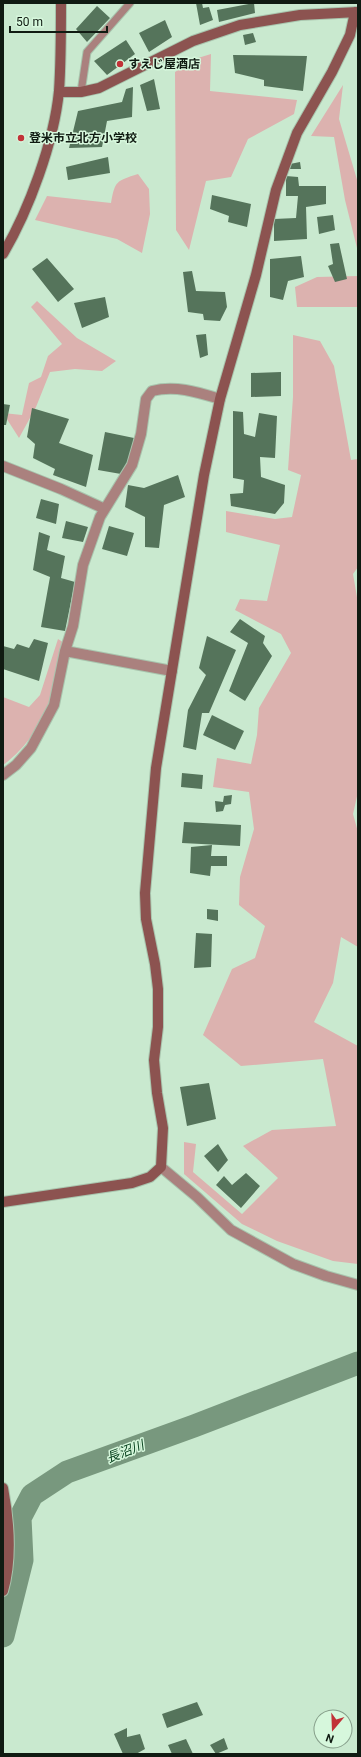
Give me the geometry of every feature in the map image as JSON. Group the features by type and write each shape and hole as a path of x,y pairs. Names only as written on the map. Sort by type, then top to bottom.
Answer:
{"street":[{"path":"3,254 34,185 51,130 59,92 61,3"},
{"path":"3,1202 132,1183 150,1177 161,1167 163,1128 157,1093 154,1060 158,1027 158,989 156,964 146,919 145,894 156,768 204,475 220,399 256,275 276,190 297,133 332,72 350,35 356,12 300,15 270,19 234,27 193,42 100,88 81,92 59,92"},
{"path":"3,775 16,765 31,748 54,705 65,651 73,626 82,565 100,517 132,465 141,434 146,399 152,391 169,388 192,390 220,399"},
{"path":"3,466 61,489 105,509"},
{"path":"65,651 172,671"},
{"path":"161,1167 198,1197 232,1230 293,1264 326,1276 358,1285"},
{"path":"3,1488 7,1515 8,1543 3,1590"}],"lane":[{"path":"81,92 87,52 130,3"}],"shaded area":[{"path":"211,54 210,91 297,100 294,114 248,139 231,177 206,181 189,250 176,230 175,72 198,58"},
{"path":"343,85 339,119 358,183 358,252 345,200 334,137 311,136"},
{"path":"138,174 149,189 150,214 142,253 117,239 35,220 47,196 111,203 114,190 118,183 125,178"},
{"path":"358,276 358,307 297,307 295,287 317,277"},
{"path":"37,301 77,338 116,361 102,371 75,369 50,372 36,407 19,438 3,413 22,415 29,383 41,377 48,356 62,344 31,307"},
{"path":"293,335 320,341 334,366 351,460 358,459 358,567 353,574 358,603 358,792 353,814 358,832 358,947 341,937 333,983 314,1022 358,1046 358,1264 333,1261 277,1241 242,1224 184,1174 184,1142 196,1144 193,1172 242,1214 278,1178 243,1146 272,1130 336,1126 323,1059 241,1066 203,1035 232,969 255,958 265,926 239,905 240,877 254,829 249,792 213,787 217,758 251,764 257,735 259,708 291,653 281,634 235,610 240,599 267,601 280,545 226,532 226,511 275,519 292,517 301,475 288,470 293,397"},
{"path":"58,639 72,648 60,690 47,714 27,743 3,765 3,697 29,707 40,695"}],"building":[{"path":"196,3 202,3 203,8 209,7 213,20 200,25"},
{"path":"254,3 255,13 219,22 217,10"},
{"path":"97,6 110,18 87,42 76,29"},
{"path":"165,20 172,37 149,52 139,33"},
{"path":"253,33 256,42 245,45 243,35"},
{"path":"126,40 135,54 107,75 94,61"},
{"path":"233,55 307,56 303,91 264,86 264,80 235,73"},
{"path":"154,79 160,109 147,111 140,85"},
{"path":"133,87 132,117 107,121 102,147 69,148 78,111 122,102 126,89"},
{"path":"108,157 110,173 68,180 66,167"},
{"path":"300,162 301,169 290,169 290,164"},
{"path":"286,176 298,177 299,186 326,186 326,204 306,207 307,239 274,241 274,219 296,218 298,196 286,196"},
{"path":"212,195 251,204 247,227 228,222 229,216 210,209"},
{"path":"333,215 335,230 319,234 317,217"},
{"path":"339,243 347,279 335,282 328,266 333,264 330,244"},
{"path":"301,256 304,277 288,281 283,300 270,297 270,259"},
{"path":"47,258 74,289 58,302 32,269"},
{"path":"192,271 196,291 225,292 227,307 220,321 204,320 203,314 188,312 183,272"},
{"path":"105,297 109,317 82,328 74,303"},
{"path":"206,334 208,355 200,358 196,335"},
{"path":"281,372 281,396 251,397 251,373"},
{"path":"3,404 10,405 6,425 3,425"},
{"path":"32,408 69,419 59,443 93,455 86,487 53,475 55,469 33,458 35,444 27,437"},
{"path":"233,411 243,412 244,434 255,437 259,413 277,416 275,458 260,457 261,477 285,485 284,503 275,514 231,506 230,494 243,493 244,480 233,478"},
{"path":"105,432 134,438 129,460 121,474 98,470"},
{"path":"178,475 185,497 164,505 159,548 145,547 145,517 125,507 128,485 144,488"},
{"path":"41,499 59,504 56,524 36,518"},
{"path":"66,521 88,527 83,542 62,538"},
{"path":"109,526 134,533 127,556 102,549"},
{"path":"39,532 50,536 47,550 65,556 61,578 75,582 65,631 41,627 50,577 33,570"},
{"path":"240,619 265,636 263,643 272,656 245,701 229,691 248,643 230,632"},
{"path":"207,636 236,650 209,713 202,713 196,750 183,747 188,710 206,675 199,668"},
{"path":"34,639 48,643 39,681 3,669 3,646 14,649 17,644 29,648"},
{"path":"212,715 244,731 235,750 203,735"},
{"path":"182,773 203,775 202,789 181,787"},
{"path":"232,795 231,804 225,805 223,811 216,812 215,801 223,802 224,796"},
{"path":"184,822 241,825 240,846 182,843"},
{"path":"212,845 211,856 227,856 227,866 211,866 210,876 190,873 191,847"},
{"path":"207,909 218,910 218,921 207,919"},
{"path":"196,933 212,934 211,967 194,968"},
{"path":"209,1083 216,1119 187,1126 180,1087"},
{"path":"218,1144 228,1160 218,1172 204,1156"},
{"path":"246,1173 260,1186 241,1208 216,1185 224,1176 232,1185"},
{"path":"197,1702 203,1715 167,1728 162,1714"},
{"path":"127,1728 127,1737 140,1734 145,1749 136,1754 123,1754 114,1734"},
{"path":"224,1738 228,1749 216,1754 210,1745"},
{"path":"186,1739 193,1754 172,1754 168,1745"}],"waterway":[{"name":"長沼川","path":"3,1636 22,1560 20,1518 32,1495 67,1472 194,1426 358,1363"}],"place":[{"name":"すえじ屋酒店","path":"120,64"},
{"name":"登米市立北方小学校","path":"21,138"}]}
